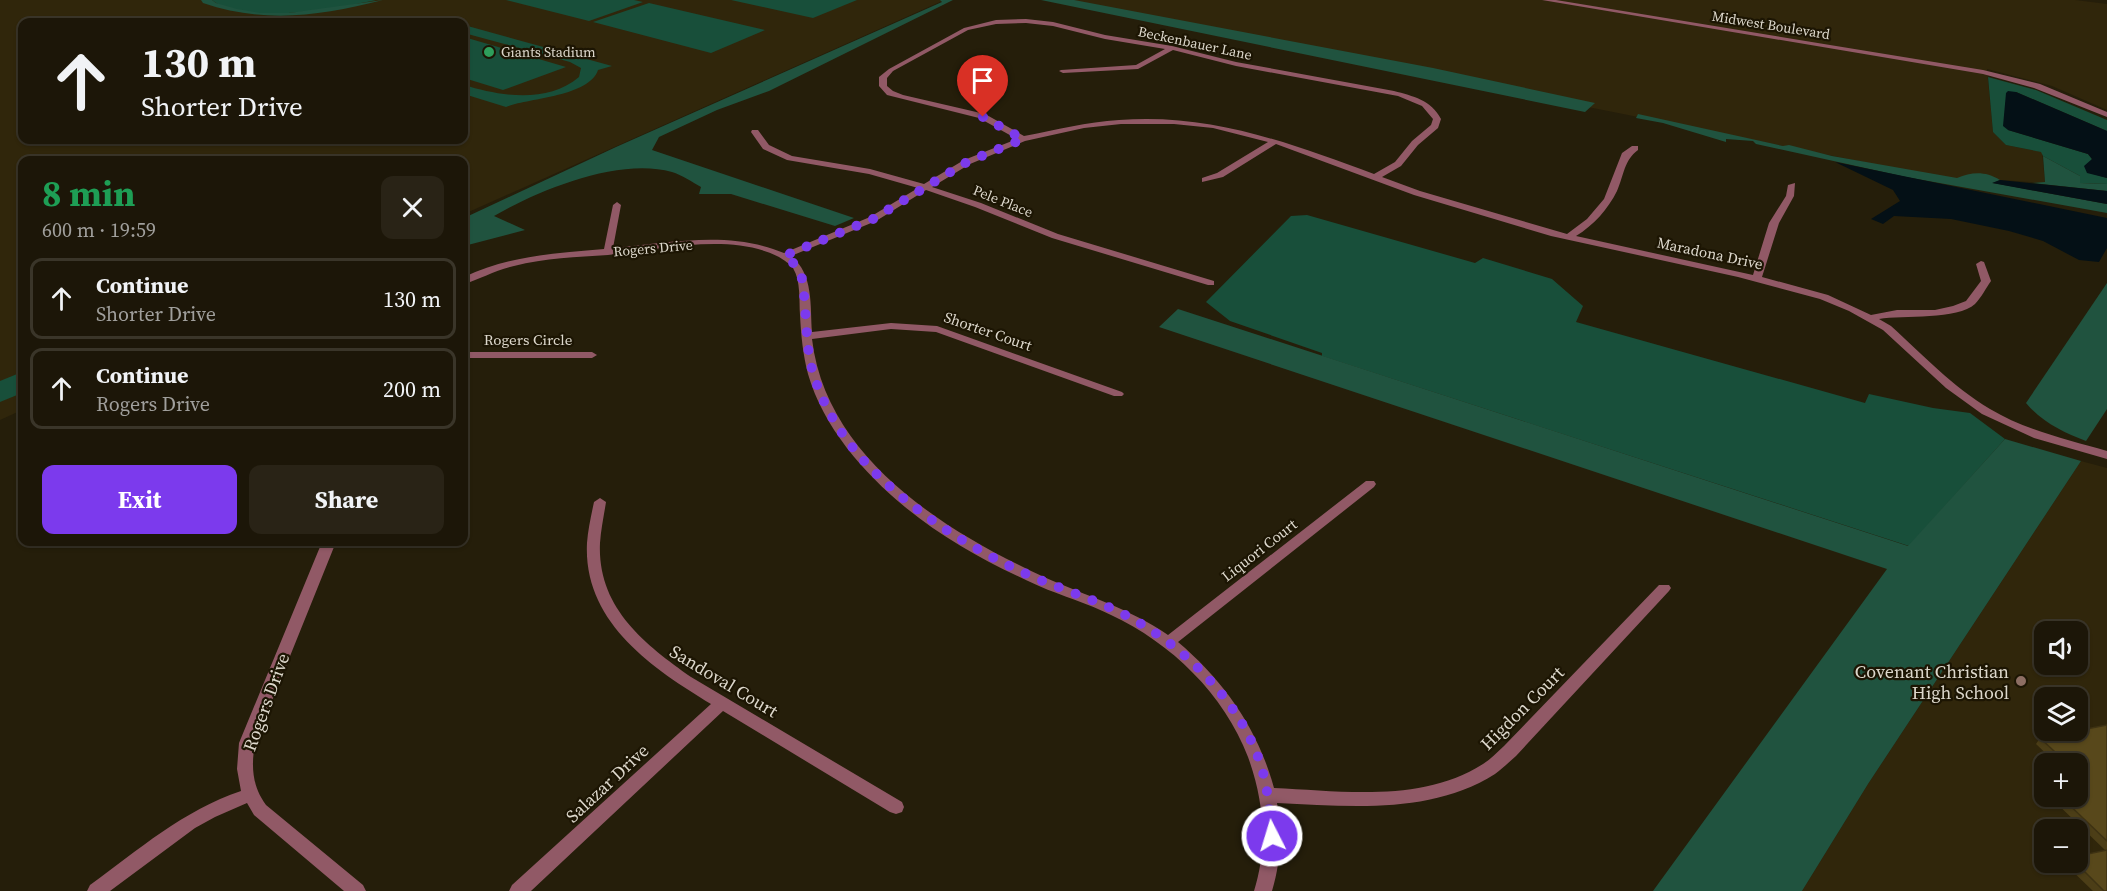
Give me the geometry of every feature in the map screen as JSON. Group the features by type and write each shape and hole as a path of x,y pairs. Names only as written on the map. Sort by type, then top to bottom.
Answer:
{"street":[{"name":"Midwest Boulevard","path":"1545,0 1923,62 2022,81 2107,115"},
{"name":"Beckenbauer Lane","path":"1023,139 969,111 894,95 884,88 882,80 891,70 959,32 990,23 1043,22 1111,38 1172,48 1236,64 1394,93 1425,104 1437,115 1437,123 1415,143 1398,164 1374,178"},
{"path":"1063,71 1134,68 1148,63 1172,48"},
{"name":"Maradona Drive","path":"784,256 873,219 974,158 1023,139 1084,126 1150,121 1213,126 1275,141 1428,197 1568,237 1757,278 1817,294 1871,318 1904,342 1950,386 1986,412 2038,435 2107,455"},
{"name":"Pele Place","path":"755,132 766,147 787,157 870,172 925,187 978,205 1055,236 1211,283"},
{"path":"1205,180 1220,176 1275,141"},
{"path":"1568,237 1590,221 1602,208 1616,186 1624,155 1635,148"},
{"path":"1757,278 1774,223 1790,196 1792,185"},
{"path":"608,252 617,205"},
{"name":"Rogers Drive","path":"468,279 490,269 530,259 730,243 759,247 784,256"},
{"path":"784,256 795,264 800,273 807,336 815,379 826,406 842,432 871,469 929,518 962,540 1022,572 1127,616 1168,642 1203,673 1233,710 1256,754 1266,786 1271,818 1271,860 1263,891"},
{"path":"1871,318 1898,313 1941,312 1964,307 1986,282 1981,264"},
{"name":"Shorter Court","path":"807,336 891,326 937,329 1119,394"},
{"name":"Rogers Circle","path":"468,355 592,355"},
{"name":"Liquori Court","path":"1168,642 1370,484"},
{"name":"Sandoval Court","path":"600,502 593,537 595,567 603,596 616,620 638,647 661,666 896,807"},
{"name":"Rogers Drive","path":"250,795 244,776 247,743 327,546"},
{"name":"Higdon Court","path":"1267,795 1377,797 1410,795 1444,789 1473,778 1490,768 1510,751 1664,588"},
{"name":"Salazar Drive","path":"518,891 722,703"},
{"path":"96,891 199,817 250,795 267,818 357,891"}],"shaded area":[{"path":"0,0 942,1 468,212 468,156 18,156 18,412 0,420"},
{"path":"1052,0 2075,0 2107,4 2107,110 2052,86 1987,69 1993,132 2006,145 2042,152 2045,183 2000,180 1964,182"},
{"path":"2008,91 2016,92 2107,131 2107,178 2087,173 2084,166 2092,159 2088,154 2008,130 2003,126"},
{"path":"1835,162 2107,218 2107,248 2099,262 2079,260 2043,241 2009,231 1951,219 1894,216 1883,224 1871,219 1900,201 1893,190"},
{"path":"2000,180 2107,191 2107,204 1992,183"},
{"name":"Covenant Christian High School","path":"2081,461 2107,468 2107,891 1802,891 1868,784"}],"green space":[{"path":"201,0 212,0 237,9 260,13 289,13 383,0 315,14 271,15 226,10 203,3"},
{"path":"212,0 376,0 316,10 267,14 226,8"},
{"path":"506,0 634,0 643,2 589,21"},
{"path":"731,0 857,0 813,18"},
{"path":"940,0 953,0 769,91 717,110 659,137 652,150 854,218 835,226 731,194 699,194 701,187 672,172 628,169 604,172 533,196 494,216 525,230 468,245 468,216 616,147 942,2"},
{"path":"1041,0 1074,0 1433,68 1595,103 1585,112"},
{"path":"649,3 765,30 711,53 593,22"},
{"path":"311,16 319,18 271,18"},
{"path":"468,26 612,66 598,70 583,86 557,95 506,107 468,95 468,86 493,92 523,95 553,91 579,77 581,68 570,62 468,34"},
{"name":"Giants Stadium","path":"468,38 566,67 503,90 468,79"},
{"path":"1988,77 2036,90 2107,120 2107,131 2016,92 2008,130 2088,154 2092,159 2087,172 2107,178 2107,184 2080,183 2080,176 2043,156 2041,152 2006,145 1993,132"},
{"path":"1638,114 1832,156 1957,178 1984,174 2000,180 1993,183 2107,204 2107,213 1906,177 1756,144 1753,141 1726,139 1726,142 1663,123 1636,118"},
{"path":"2043,156 2080,176 2080,183 2107,184 2107,191 2032,183 2045,182"},
{"path":"1307,215 1475,263 1483,258 1552,279 1583,306 1576,322 1865,403 1869,394 1933,408 1970,413 2005,439 1909,546 1322,356 1322,353 1230,321 1206,302 1291,216"},
{"path":"2107,283 2107,409 2086,441 2054,426 2026,403"},
{"path":"1178,309 1908,546 2005,439 2081,461 1868,784 1802,891 1653,891 1887,569 1159,327"},
{"path":"18,374 18,395 0,402 0,381"}],"building":[{"path":"2107,725 2107,841 2088,823 2088,819 2084,819 2071,807 2088,807 2088,753 2056,753 2043,741 2088,741 2088,729"},
{"path":"2107,850 2107,891 2104,891 2086,873 2088,873 2088,854"}],"place":[{"name":"Giants Stadium","path":"489,52"},
{"name":"Covenant Christian High School","path":"2021,681"}],"route":[{"path":"983,117 1023,139 967,162 873,219 784,256 795,264 802,279 808,345 812,371 818,388 836,423 863,460 923,514 962,540 1022,572 1127,616 1161,636 1191,660 1217,687 1233,710 1256,754 1266,786 1272,836"}]}
